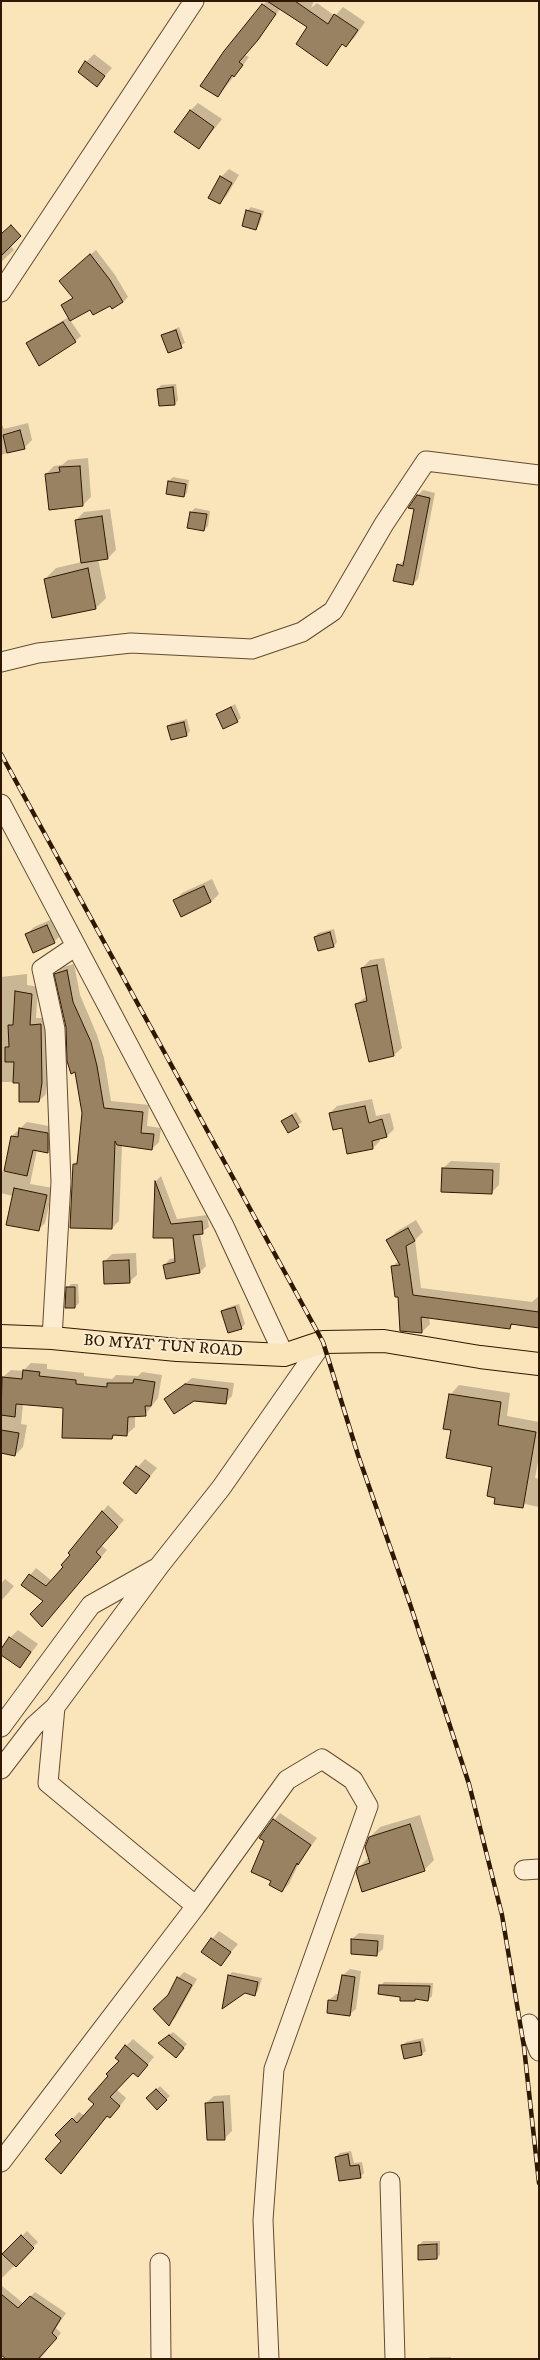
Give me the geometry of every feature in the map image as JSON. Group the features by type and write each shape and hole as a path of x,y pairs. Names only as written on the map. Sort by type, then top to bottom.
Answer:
{"main road":[{"name":"BO MYAT TUN ROAD","path":"1,1336 52,1338 177,1350 284,1356 323,1342 384,1341 480,1357 539,1364"}],"street":[{"path":"1,292 194,1"},
{"path":"1,662 38,653 131,643 252,650 295,635 333,611 384,524 426,461 539,475"},
{"path":"1,804 224,1226 284,1356"},
{"path":"52,1338 61,1182 55,1029 42,969 76,946"},
{"path":"1,1769 34,1726 55,1707 160,1565 221,1488 323,1342"},
{"path":"1,1727 92,1604 160,1565"},
{"path":"55,1707 48,1783 196,1906"},
{"path":"1,2162 196,1906 287,1780 322,1759 353,1780 368,1806 274,2069 263,2220 269,2359"},
{"path":"529,2024 539,2051"},
{"path":"390,2182 395,2359"},
{"path":"160,2263 161,2359"}],"building":[{"path":"267,1 295,1 328,24 334,14 358,30 346,47 342,44 327,66 296,44 307,27"},
{"path":"262,4 276,14 258,40 239,62 243,65 234,77 232,75 218,97 200,86 224,51"},
{"path":"85,61 105,76 97,87 78,72"},
{"path":"190,110 214,127 199,149 174,132"},
{"path":"220,176 232,183 220,204 208,198"},
{"path":"246,210 261,214 256,230 242,226"},
{"path":"11,225 21,236 1,256 1,234"},
{"path":"90,254 110,280 123,302 112,309 110,306 93,315 90,310 70,321 61,305 73,298 59,281"},
{"path":"63,322 76,342 39,366 26,343"},
{"path":"176,330 182,348 168,353 161,335"},
{"path":"173,387 175,405 159,406 157,389"},
{"path":"20,430 25,449 7,453 3,435"},
{"path":"80,466 83,506 49,510 45,474 60,472 59,467"},
{"path":"168,481 186,484 184,497 166,494"},
{"path":"417,495 430,498 413,585 393,581 397,564 403,566 414,509 408,508"},
{"path":"190,512 207,514 204,531 187,528"},
{"path":"102,516 108,559 81,563 75,520"},
{"path":"88,568 96,609 52,618 44,579"},
{"path":"231,707 238,722 223,729 216,714"},
{"path":"184,722 187,736 171,740 167,726"},
{"path":"204,886 211,902 181,917 173,900"},
{"path":"47,925 55,943 33,953 25,934"},
{"path":"330,932 334,947 318,951 314,937"},
{"path":"377,965 394,1056 369,1062 355,1004 367,1001 361,968"},
{"path":"67,970 73,1002 91,1042 97,1066 104,1108 143,1112 141,1133 154,1134 152,1150 117,1145 115,1141 112,1229 70,1228 73,1164 77,1164 82,1113 75,1072 71,1074 67,1061 66,1027 54,974"},
{"path":"15,991 32,994 30,1025 41,1024 42,1083 39,1102 19,1102 19,1083 13,1083 14,1062 5,1062 5,1047 9,1047 8,1025 13,1025"},
{"path":"365,1106 369,1123 382,1119 387,1137 372,1141 373,1149 347,1154 342,1128 333,1130 329,1113"},
{"path":"292,1115 299,1127 288,1133 281,1121"},
{"path":"19,1128 48,1133 48,1153 33,1150 27,1176 4,1171 11,1136 18,1137"},
{"path":"442,1168 493,1170 492,1194 441,1192"},
{"path":"155,1181 171,1224 202,1221 203,1234 193,1235 200,1273 166,1279 163,1265 175,1262 173,1238 153,1238"},
{"path":"14,1188 47,1195 39,1231 6,1225"},
{"path":"408,1228 415,1241 406,1246 413,1295 539,1312 539,1328 511,1324 510,1329 421,1317 422,1333 400,1331 398,1297 395,1297 391,1266 400,1265 386,1240"},
{"path":"129,1260 130,1283 104,1284 103,1261"},
{"path":"66,1287 75,1287 75,1308 65,1308"},
{"path":"235,1307 242,1329 228,1333 221,1311"},
{"path":"23,1370 40,1372 39,1376 76,1380 76,1384 107,1387 107,1383 133,1383 134,1379 155,1382 151,1406 145,1406 146,1416 128,1417 127,1436 113,1435 112,1439 62,1438 63,1408 16,1404 15,1417 1,1415 2,1377 22,1379"},
{"path":"185,1384 228,1389 226,1404 194,1401 174,1414 164,1399"},
{"path":"449,1394 501,1402 498,1425 536,1432 523,1508 494,1504 495,1498 487,1496 492,1467 446,1458 451,1430 443,1429"},
{"path":"1,1430 19,1433 15,1456 1,1453"},
{"path":"136,1466 150,1476 136,1494 123,1483"},
{"path":"102,1511 118,1527 96,1552 101,1557 42,1627 30,1614 43,1601 21,1585 29,1574 46,1586 63,1567 61,1565 70,1555 68,1553"},
{"path":"9,1637 31,1652 20,1668 1,1655 1,1649"},
{"path":"273,1819 311,1845 298,1865 297,1863 282,1892 269,1885 271,1881 251,1872 264,1841 259,1838"},
{"path":"410,1824 425,1871 362,1892 356,1872 358,1867 370,1863 365,1847 369,1837"},
{"path":"211,1938 231,1952 221,1966 201,1952"},
{"path":"351,1939 378,1941 377,1956 351,1954"},
{"path":"228,1975 258,1982 255,1996 245,1993 222,2009"},
{"path":"342,1975 355,1977 350,2016 327,2013 328,2000 337,2001"},
{"path":"177,1977 192,1985 169,2026 153,2009 168,1995"},
{"path":"379,1985 430,1986 428,2001 415,1999 415,2001 400,2001 400,1997 378,1994"},
{"path":"169,2035 184,2048 176,2058 158,2043"},
{"path":"420,2042 422,2055 404,2059 401,2045"},
{"path":"125,2045 148,2065 138,2077 133,2073 110,2097 120,2106 110,2118 107,2116 61,2174 45,2159 61,2141 55,2135 72,2118 77,2123 94,2104 88,2099 108,2076 106,2074 119,2061 115,2058"},
{"path":"156,2089 167,2100 157,2110 146,2098"},
{"path":"223,2102 225,2140 207,2140 205,2103"},
{"path":"348,2154 350,2166 359,2165 361,2178 339,2181 335,2157"},
{"path":"21,2235 34,2248 16,2267 2,2254"},
{"path":"437,2244 437,2259 418,2260 418,2245"},
{"path":"1,2294 18,2308 30,2296 61,2318 52,2333 57,2338 38,2359 6,2359 1,2355"}],"railway":[{"path":"1,754 323,1342 358,1455 409,1601 469,1784 502,1915 524,2047 539,2183"}]}
